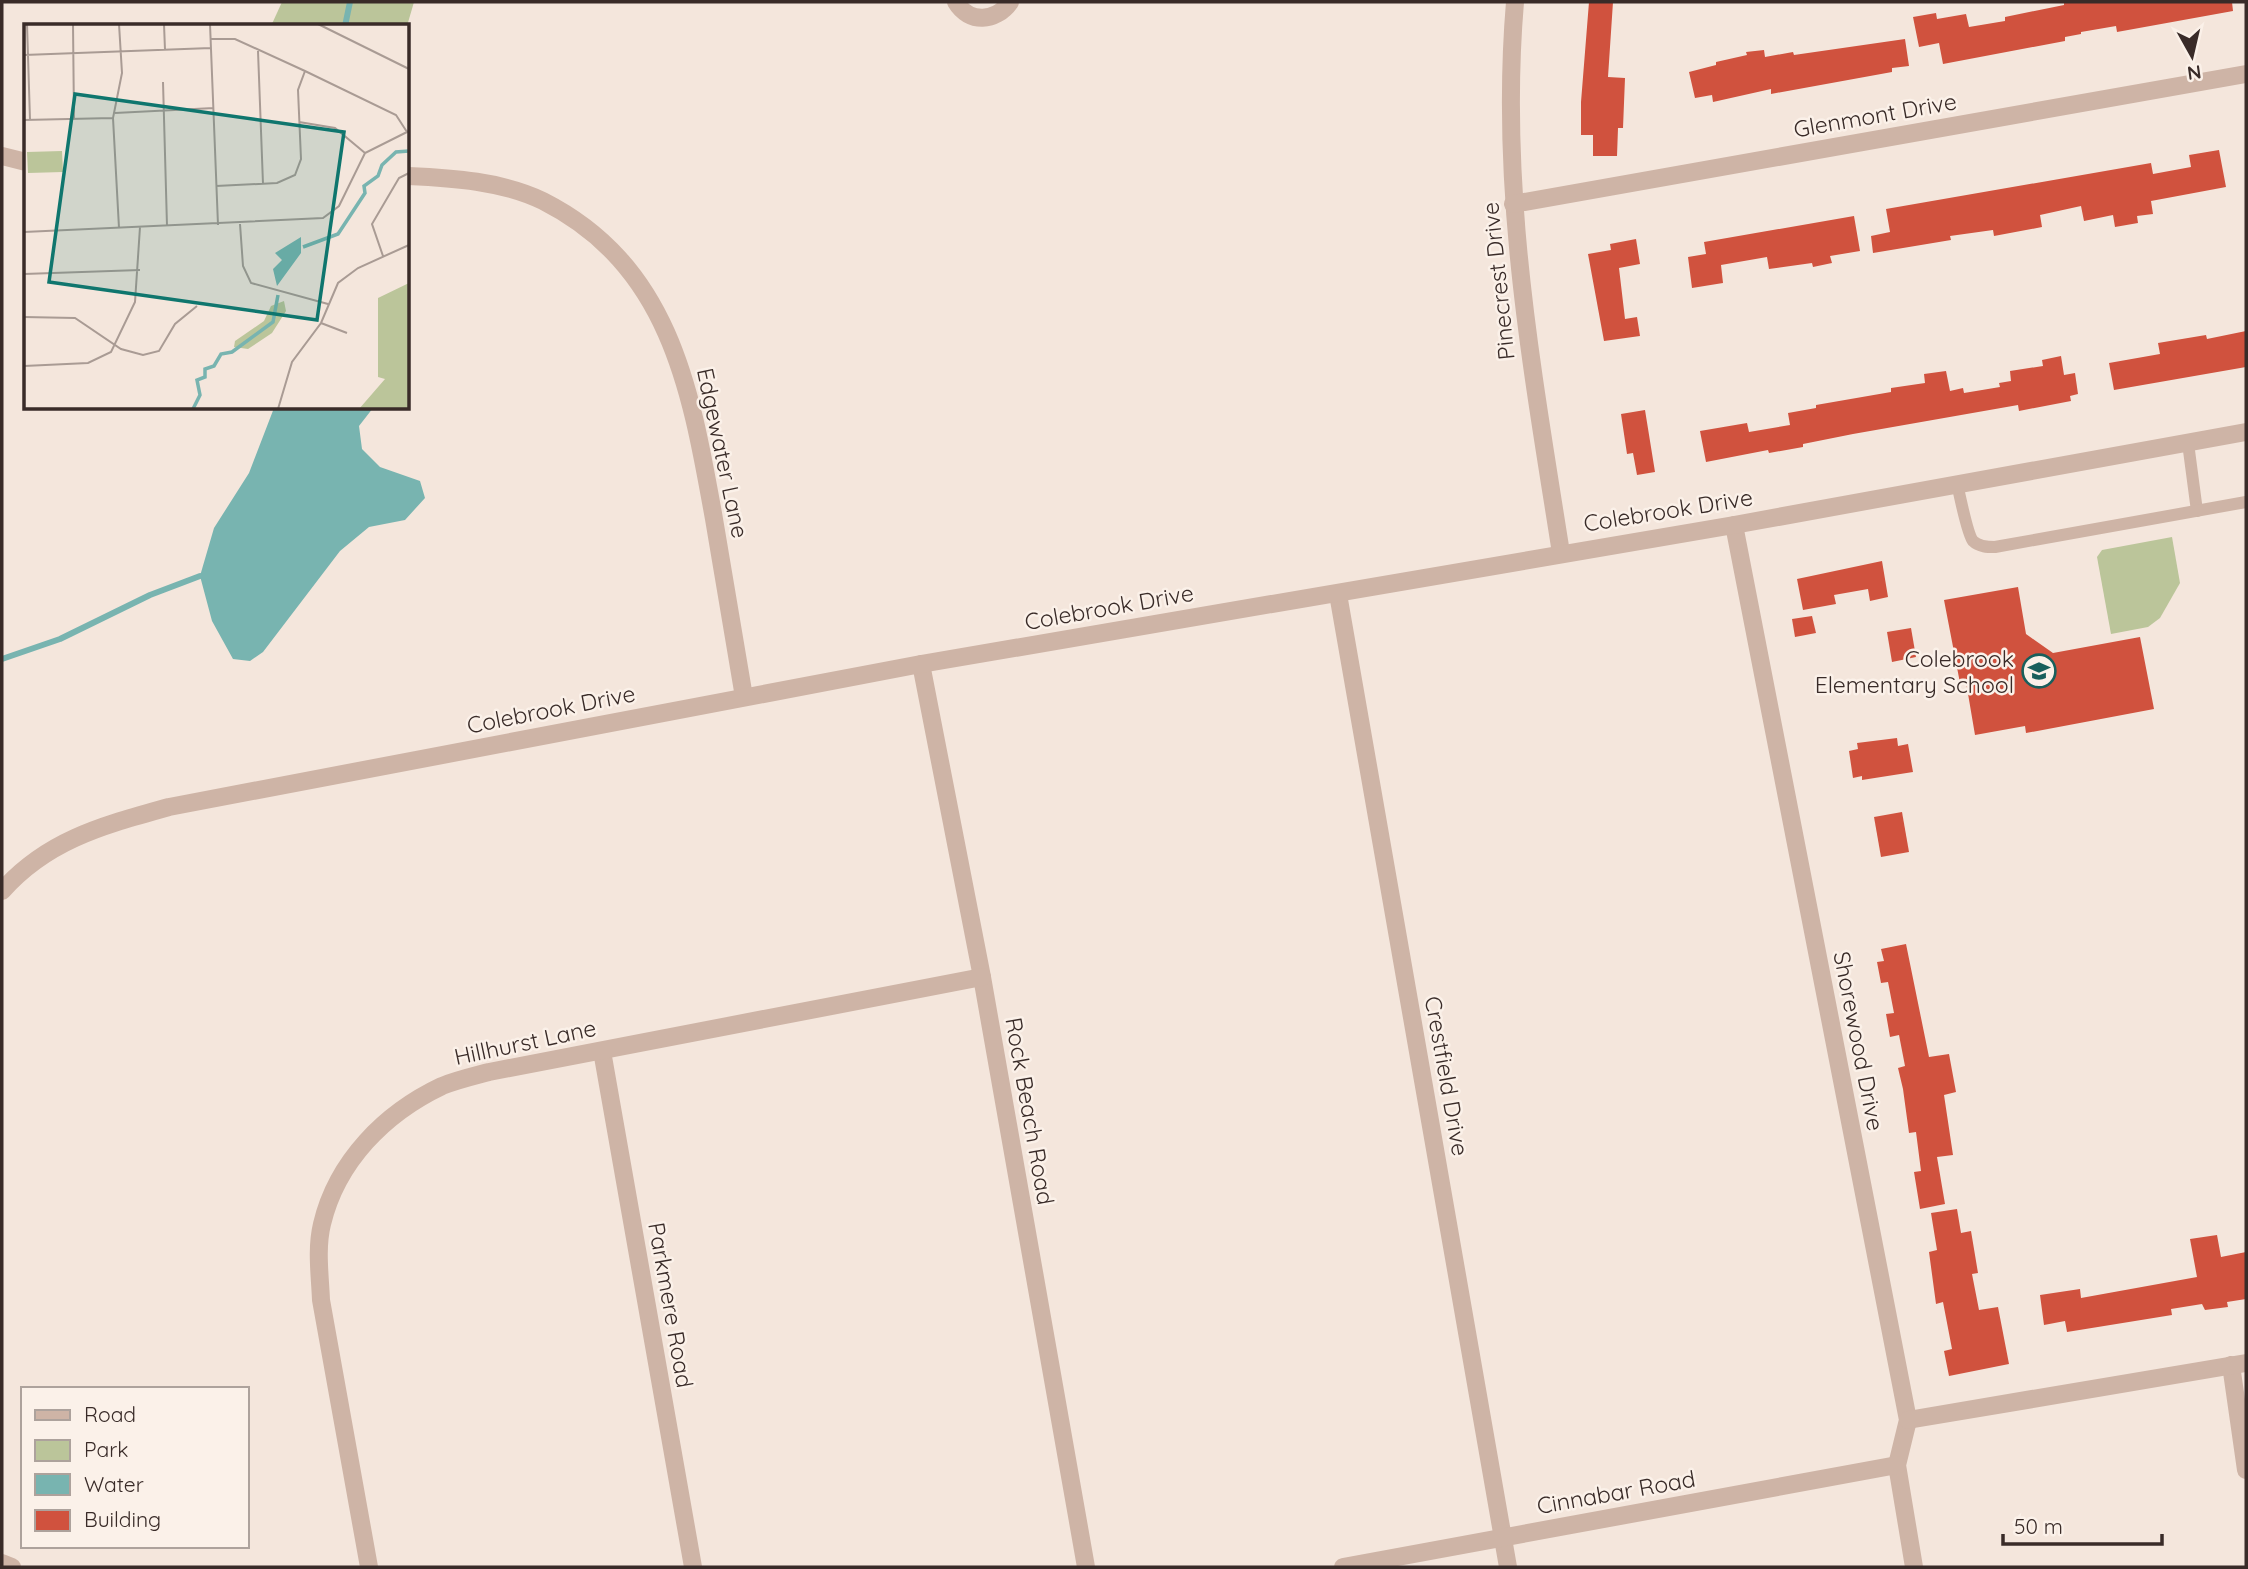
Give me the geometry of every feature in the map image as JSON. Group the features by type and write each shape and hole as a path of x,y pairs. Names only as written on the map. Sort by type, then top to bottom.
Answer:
{"street":[{"path":"956,2 964,13 973,18 984,19 994,17 1010,2"},
{"name":"Pinecrest Drive","path":"1515,2 1510,127 1513,204 1524,320 1560,553"},
{"name":"Glenmont Drive","path":"1513,204 2246,74"},
{"path":"2,156 24,162"},
{"name":"Edgewater Lane","path":"410,176 497,186 541,200 587,226 617,256 639,285 677,355 691,401 744,697"},
{"name":"Colebrook Drive","path":"2,891 11,880 71,838 108,824 169,807 921,664 1734,525 2246,432"},
{"name":"Shorewood Drive","path":"1734,525 1908,1420 1897,1465 1914,1567"},
{"name":"Crestfield Drive","path":"1338,594 1508,1567"},
{"name":"Rock Beach Road","path":"921,664 982,977 1086,1567"},
{"name":"Hillhurst Lane","path":"369,1567 321,1300 318,1255 321,1225 332,1195 351,1160 373,1132 408,1104 445,1085 489,1072 982,977"},
{"name":"Parkmere Road","path":"602,1051 693,1567"},
{"path":"1908,1420 2239,1364 2246,1470"},
{"name":"Cinnabar Road","path":"1343,1567 1897,1465"},
{"path":"2,1563 12,1567"}],"lane":[{"path":"2188,443 2197,511"},
{"path":"1957,484 1973,541 1983,546 1995,547 2246,502"}],"green space":[{"path":"282,2 414,2 408,24 272,24"},
{"path":"2172,537 2180,583 2160,618 2148,627 2111,634 2097,557 2102,550"}],"water":[{"path":"273,410 371,410 359,426 362,449 380,467 420,481 425,498 405,520 369,527 340,551 263,652 250,661 233,659 212,621 200,576 214,528 249,473"}],"building":[{"path":"1589,2 1613,2 1608,77 1625,78 1623,128 1618,128 1617,156 1593,156 1593,135 1581,135"},
{"path":"2064,2 2232,2 2233,11 2117,32 2116,26 2081,32 2065,37 2065,41 1943,64 1939,43 1919,47 1913,17 1936,13 1937,19 1966,14 1969,27 2005,21 2005,17 2064,5"},
{"path":"1905,39 1909,66 1892,68 1892,72 1771,94 1771,89 1713,102 1712,95 1695,98 1689,72 1747,55 1746,52 1764,50 1765,57 1793,52 1794,55"},
{"path":"2219,150 2226,187 2151,201 2153,214 2137,216 2138,223 2115,227 2113,215 2084,221 2081,206 2040,215 2042,227 1994,236 1993,230 1950,236 1951,240 1873,253 1871,236 1890,232 1886,209 2151,163 2153,174 2191,167 2189,155"},
{"path":"1854,216 1860,251 1830,256 1832,263 1813,267 1812,263 1769,269 1767,257 1721,265 1723,283 1692,288 1688,257 1706,254 1704,242"},
{"path":"1636,239 1640,264 1619,268 1625,319 1637,317 1640,336 1604,341 1588,254 1611,250 1610,244"},
{"path":"2246,331 2246,367 2114,390 2109,363 2160,354 2158,343 2206,335 2207,339"},
{"path":"2061,356 2064,375 2075,373 2078,394 2070,396 2071,401 2019,411 2018,405 1853,434 1803,444 1803,447 1769,453 1768,450 1706,462 1700,431 1747,423 1749,432 1790,425 1788,413 1816,408 1816,405 1891,392 1891,388 1925,383 1924,374 1946,371 1950,391 1963,388 1964,393 2000,387 1999,383 2011,381 2010,371 2043,366 2042,360"},
{"path":"1645,410 1655,472 1637,475 1633,453 1627,454 1621,414"},
{"path":"1882,561 1888,597 1870,601 1868,589 1834,595 1836,604 1803,610 1797,579"},
{"path":"2018,587 2026,634 2053,653 2140,637 2154,709 2026,733 2025,726 1975,735 1966,682 1960,683 1944,600"},
{"path":"1812,616 1816,633 1795,637 1792,619"},
{"path":"1911,628 1916,657 1892,662 1887,632"},
{"path":"1897,738 1898,746 1908,744 1913,772 1862,780 1862,776 1853,778 1849,751 1858,749 1857,743"},
{"path":"1902,812 1909,852 1881,857 1874,817"},
{"path":"1906,944 1929,1057 1949,1054 1956,1092 1944,1095 1953,1155 1937,1157 1945,1204 1920,1209 1914,1172 1921,1171 1916,1132 1909,1133 1898,1068 1905,1066 1899,1035 1890,1037 1886,1014 1894,1013 1888,982 1881,983 1877,962 1884,961 1881,949"},
{"path":"1957,1209 1961,1233 1971,1231 1978,1273 1972,1274 1979,1310 1998,1307 2009,1364 1949,1376 1944,1351 1952,1349 1943,1302 1936,1304 1929,1252 1937,1250 1931,1213"},
{"path":"2217,1235 2221,1257 2246,1252 2246,1299 2227,1302 2228,1307 2205,1310 2202,1304 2171,1309 2172,1315 2067,1332 2065,1321 2044,1325 2040,1295 2080,1289 2081,1298 2197,1277 2190,1239"}],"waterway":[{"path":"345,24 350,2"},
{"path":"2,659 60,639 150,595 200,576"}],"place":[{"name":"Colebrook Elementary School","path":"2039,671"}]}
